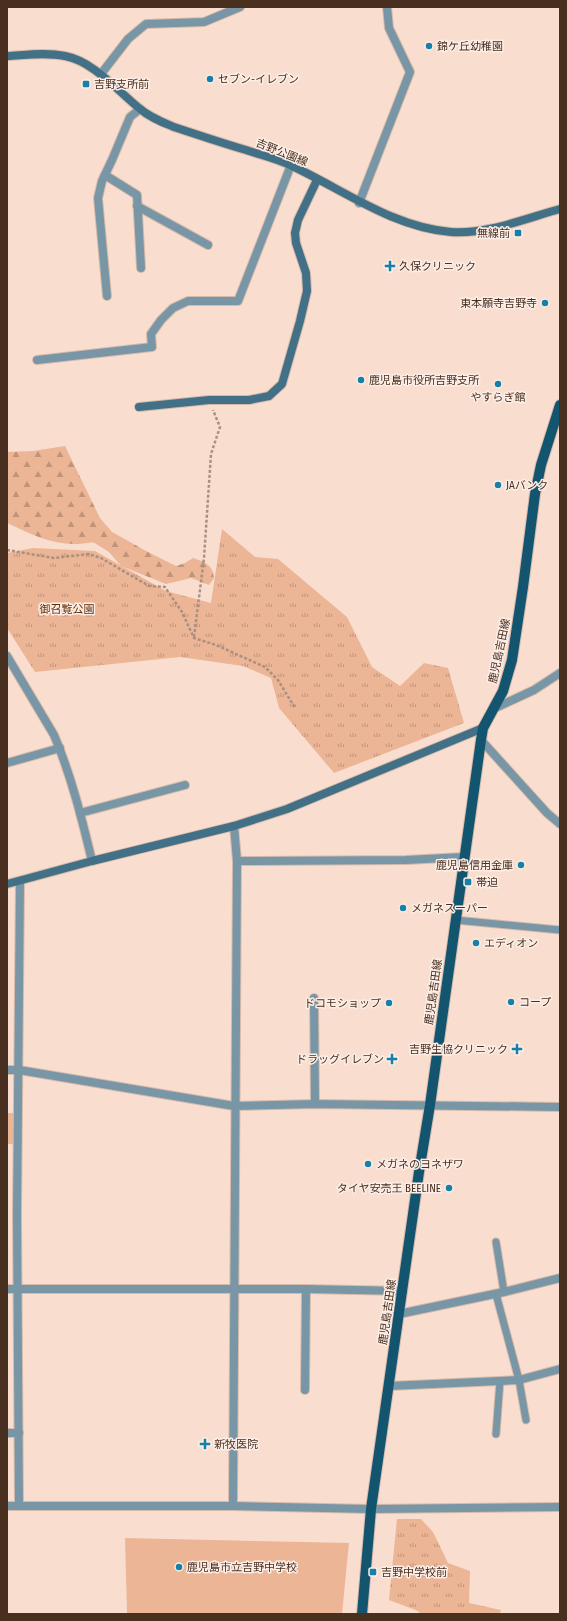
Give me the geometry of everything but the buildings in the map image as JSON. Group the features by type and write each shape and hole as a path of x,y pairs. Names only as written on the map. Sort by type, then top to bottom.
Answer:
{"main road":[{"name":"鹿児島吉田線","path":"362,1614 371,1509 430,1105 463,857 481,740 483,728 503,691 512,660 535,494 541,465 560,405"}],"street":[{"path":"101,74 128,39 146,24 204,22 240,7"},
{"path":"359,203 410,72 389,28 386,7"},
{"name":"吉野公園線","path":"7,56 49,54 67,56 83,63 101,74 140,109 159,121 291,165 359,203 399,220 426,228 452,232 472,231 493,227 560,209"},
{"path":"107,296 98,198 102,181 130,117 140,109"},
{"path":"37,360 152,347 151,334 161,320 173,308 188,301 238,301 291,165"},
{"path":"105,175 137,195 141,268"},
{"path":"139,407 209,400 249,400 269,396 282,384 307,291 306,273 296,243 295,232 298,220 317,180"},
{"path":"137,206 208,245"},
{"path":"7,656 54,735 60,748 80,813 92,861"},
{"path":"493,709 534,690 560,673"},
{"path":"7,884 92,861 234,826 287,809 483,728"},
{"path":"481,740 547,813 560,824"},
{"path":"7,763 60,748"},
{"path":"80,813 185,784"},
{"path":"233,1506 234,1106 237,861 234,826"},
{"path":"237,861 406,860 463,857"},
{"path":"19,1506 17,1215 20,881"},
{"path":"314,998 315,1104"},
{"path":"7,1070 19,1070 234,1106 315,1104 560,1108"},
{"path":"400,1314 500,1293 560,1278"},
{"path":"7,1289 306,1289 402,1292"},
{"path":"305,1390 306,1289"},
{"path":"389,1386 519,1380 560,1369"},
{"path":"7,1433 19,1433"},
{"path":"7,1506 233,1506 371,1509 560,1508"}],"lane":[{"path":"455,920 560,930"},
{"path":"496,1242 500,1293 526,1420"},
{"path":"496,1434 500,1381"}],"path":[{"path":"194,638 204,558 211,454 220,427 209,400"},
{"path":"7,550 54,558 89,554 101,558 149,586 165,587 182,612 194,638 216,645 265,667 278,680 295,708"}],"green space":[{"path":"65,446 100,518 112,532 176,566 193,558 205,563 212,570 214,578 209,585 191,578 166,584 121,566 109,552 93,542 81,544 59,543 28,533 7,523 7,452 33,451"},
{"name":"御召覧公園","path":"222,529 255,557 278,559 347,617 372,667 400,686 424,663 448,668 464,723 334,773 279,708 271,678 243,666 180,657 35,672 7,628 7,553 33,548 95,551 166,591 211,603"},
{"path":"7,1113 15,1113 16,1144 7,1144"},
{"path":"397,1519 421,1519 433,1532 448,1563 470,1571 469,1603 501,1610 500,1614 420,1614 418,1611 389,1600"},
{"path":"125,1538 349,1543 342,1614 127,1613"}],"place":[{"name":"錦ケ丘幼稚園","path":"429,46"},
{"name":"セブン-イレブン","path":"210,79"},
{"name":"吉野支所前","path":"86,84"},
{"name":"無線前","path":"518,233"},
{"name":"久保クリニック","path":"390,266"},
{"name":"東本願寺吉野寺","path":"545,303"},
{"name":"鹿児島市役所吉野支所","path":"361,380"},
{"name":"やすらぎ館","path":"498,384"},
{"name":"JAバンク","path":"498,485"},
{"name":"鹿児島信用金庫","path":"521,865"},
{"name":"帯迫","path":"468,882"},
{"name":"メガネスーパー","path":"403,908"},
{"name":"エディオン","path":"476,943"},
{"name":"コープ","path":"511,1002"},
{"name":"ドコモショップ","path":"389,1003"},
{"name":"吉野生協クリニック","path":"517,1049"},
{"name":"ドラッグイレブン","path":"392,1059"},
{"name":"メガネのヨネザワ","path":"368,1164"},
{"name":"タイヤ安売王 BEELINE","path":"449,1188"},
{"name":"新牧医院","path":"205,1444"},
{"name":"鹿児島市立吉野中学校","path":"179,1567"},
{"name":"吉野中学校前","path":"373,1572"}]}
